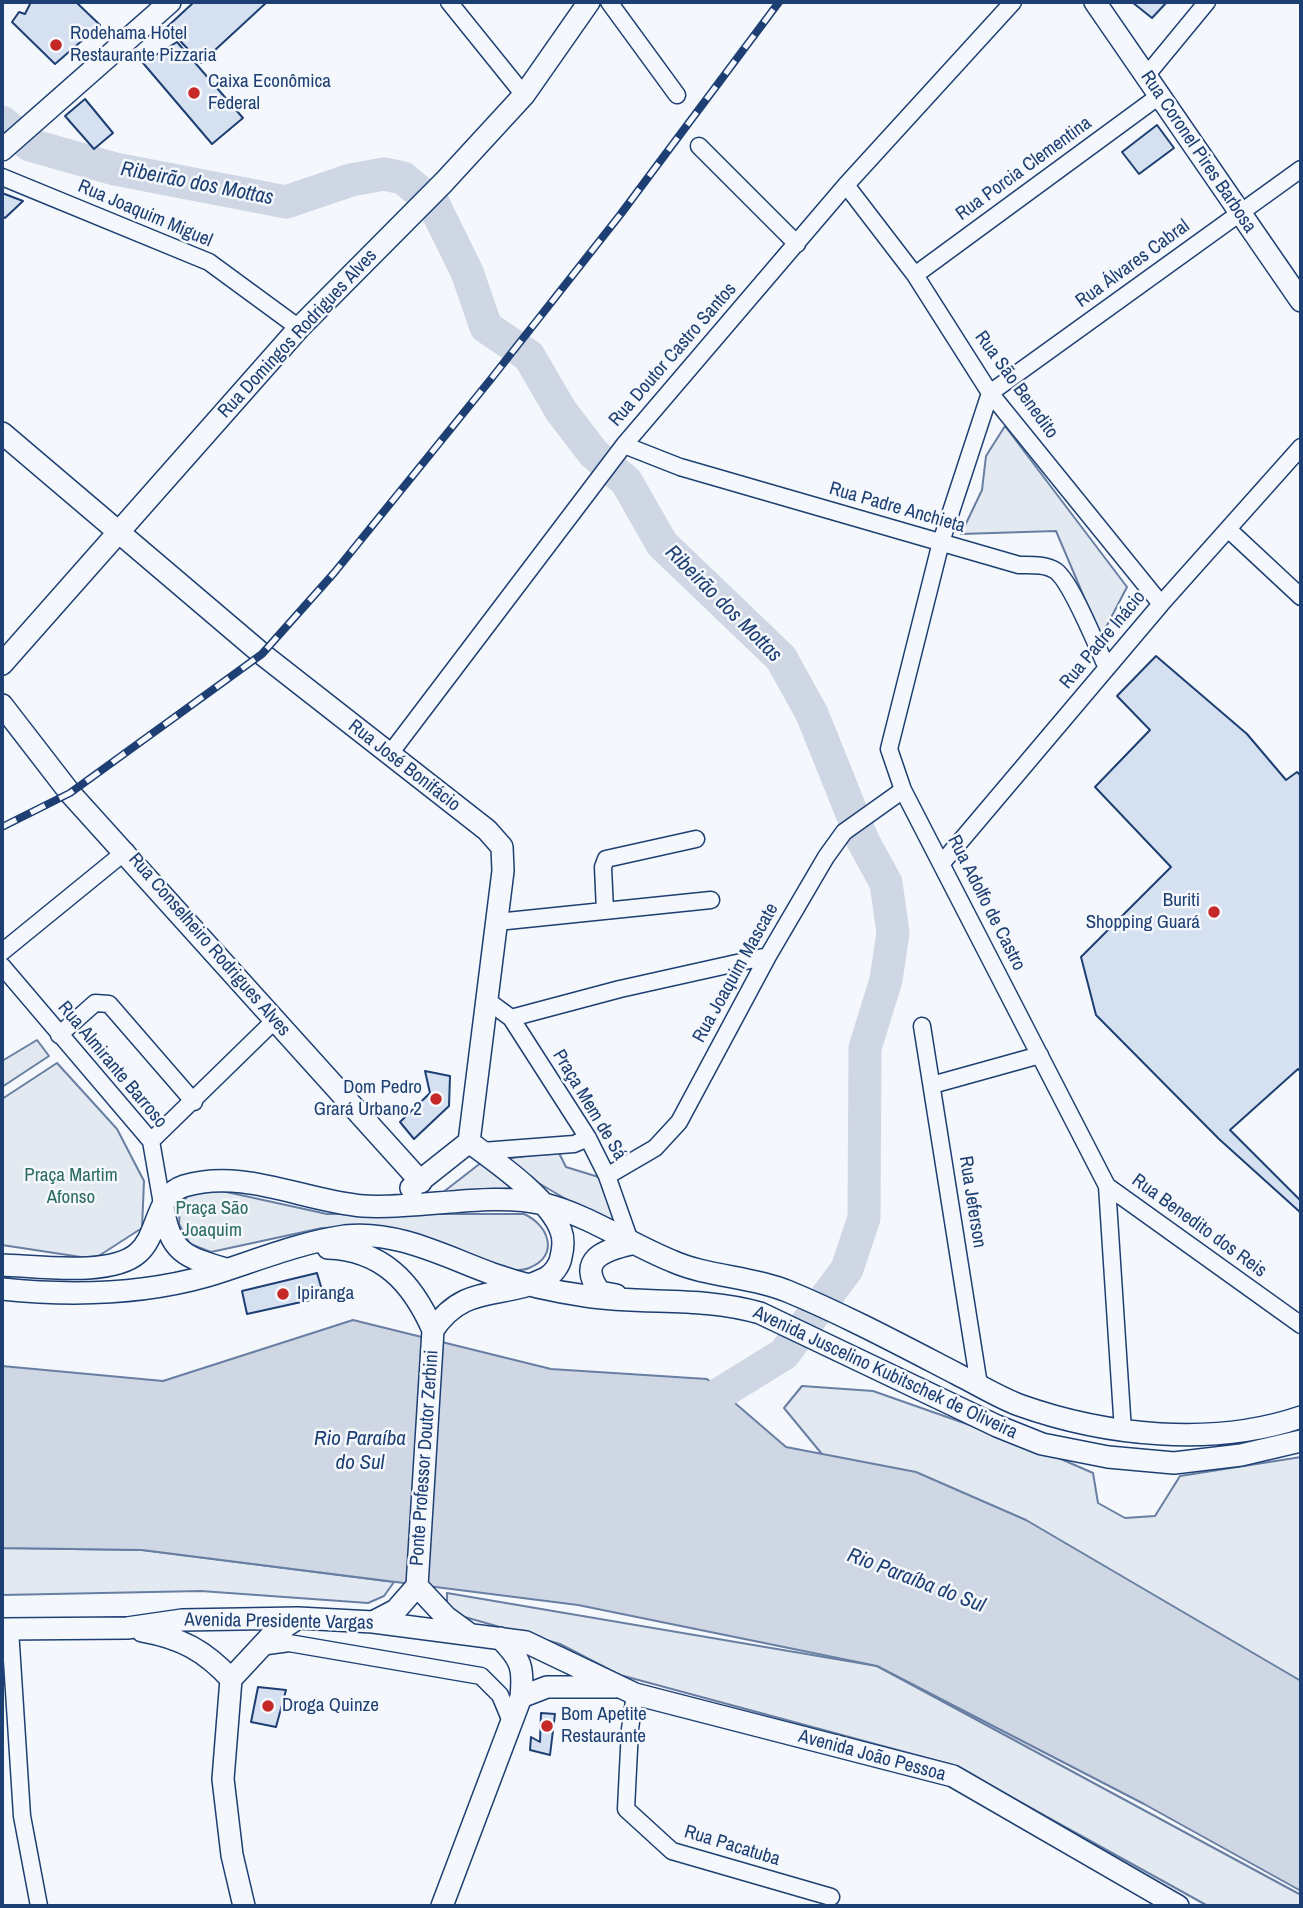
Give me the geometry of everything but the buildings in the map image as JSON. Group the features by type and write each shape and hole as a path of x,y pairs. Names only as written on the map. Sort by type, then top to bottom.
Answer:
{"street":[{"path":"2,149 170,2"},
{"path":"449,2 524,95"},
{"name":"Rua Domingos Rodrigues Alves","path":"2,664 299,328 444,182 524,95 589,2"},
{"path":"609,2 677,95"},
{"name":"Rua Doutor Castro Santos","path":"389,755 620,452 846,185 1013,2"},
{"name":"Rua Coronel Pires Barbosa","path":"1095,2 1238,214 1301,301"},
{"path":"1146,76 1207,2"},
{"name":"Rua Porcia Clementina","path":"915,275 1159,96"},
{"path":"699,146 797,244"},
{"name":"Rua Álvares Cabral","path":"990,393 1301,169"},
{"name":"Rua Joaquim Miguel","path":"2,177 209,262 299,328"},
{"name":"Rua São Benedito","path":"846,185 915,275 990,393 1161,604"},
{"name":"Rua Adolfo de Castro","path":"990,393 941,542 889,749 903,790 1107,1186 1123,1431"},
{"name":"Rua José Bonifácio","path":"2,433 262,654 487,830 502,847 503,871 475,1146"},
{"name":"Rua Padre Inácio","path":"942,863 1161,604 1301,447"},
{"name":"Rua Padre Anchieta","path":"620,452 1019,565 1040,565 1056,571 1067,584 1107,668"},
{"path":"1228,529 1301,597"},
{"name":"Rua Conselheiro Rodrigues Alves","path":"2,705 70,793 126,851 274,1021 421,1182"},
{"name":"Rua Joaquim Mascate","path":"607,1177 655,1148 679,1122 768,956 844,832 864,815 903,790"},
{"path":"605,911 603,867 606,859 696,839"},
{"path":"2,952 126,851"},
{"path":"497,922 711,900"},
{"path":"511,1018 632,986 768,956"},
{"name":"Rua Almirante Barroso","path":"2,966 152,1141 162,1205"},
{"name":"Praça Mem de Sá","path":"488,1001 511,1018 587,1139 607,1177 631,1244"},
{"path":"59,1035 95,1003 109,1004 194,1102"},
{"path":"152,1141 274,1021"},
{"name":"Rua Jeferson","path":"922,1026 979,1385"},
{"path":"932,1085 1040,1055"},
{"path":"383,1205 475,1146 574,1144 587,1139"},
{"path":"433,1333 446,1311 468,1298 549,1277 560,1263 563,1245 561,1230 544,1204 475,1146"},
{"name":"Avenida Juscelino Kubitschek de Oliveira","path":"162,1205 179,1187 213,1180 245,1182 364,1206 497,1202 544,1204 682,1266 783,1289 844,1316 1028,1408 1123,1431 1184,1434 1237,1431 1301,1417"},
{"name":"Rua Benedito dos Reis","path":"1107,1186 1301,1325"},
{"path":"2,1265 108,1266 137,1254 152,1236 162,1205"},
{"path":"162,1205 166,1229 176,1248 198,1261 226,1269"},
{"name":"Avenida Juscelino Kubitschek de Oliveira","path":"2,1289 55,1294 112,1293 207,1276 297,1247 347,1236 391,1238 438,1252 496,1275 586,1296 725,1303 760,1313 1042,1444 1108,1457 1174,1464 1241,1455 1301,1441"},
{"path":"631,1244 602,1252 594,1260 593,1283 600,1292 641,1300"},
{"path":"297,1247 348,1249 383,1262 405,1281 423,1305 433,1333"},
{"name":"Ponte Professor Doutor Zerbini","path":"417,1582 433,1333"},
{"path":"373,1622 396,1610 417,1582 446,1618 472,1636"},
{"path":"244,1906 232,1856 223,1779 231,1679 260,1647 298,1618"},
{"name":"Avenida Presidente Vargas","path":"6,1629 127,1628 182,1620 298,1618 373,1622 472,1636"},
{"name":"Avenida Presidente Vargas","path":"127,1628 191,1643 210,1656 231,1679"},
{"path":"6,1629 22,1816 39,1906"},
{"name":"Avenida João Pessoa","path":"472,1636 526,1642 629,1690 953,1776 1178,1906"},
{"path":"442,1906 494,1774 510,1719 521,1697 523,1677 518,1656 500,1638"},
{"path":"260,1647 289,1643 472,1673 481,1676 500,1695 510,1719"},
{"name":"Avenida João Pessoa","path":"521,1697 547,1687 629,1690"},
{"name":"Rua Pacatuba","path":"629,1690 626,1809 672,1851 831,1897"}],"green space":[{"path":"1005,426 1127,587 1101,637 1056,531 961,534 982,490 986,456"},
{"name":"Praça Martim Afonso","path":"57,1063 117,1129 144,1181 142,1228 94,1259 2,1245 2,1099"},
{"path":"558,1151 566,1167 605,1179 619,1230 499,1160"},
{"path":"482,1162 514,1188 442,1193"},
{"name":"Praça São Joaquim","path":"213,1189 327,1214 524,1214 540,1225 548,1241 548,1249 539,1263 521,1270 506,1271 379,1226 322,1228 211,1252 190,1244 179,1224 180,1205 191,1192"},
{"path":"802,1386 873,1391 1038,1449 1093,1473 1098,1503 1125,1518 1155,1516 1180,1476 1301,1457 1301,1700 831,1465 784,1408"},
{"path":"2,1548 142,1550 394,1582 384,1596 368,1603 201,1591 2,1595"},
{"path":"447,1593 877,1666 1301,1895 1301,1906 1208,1906 953,1765 620,1675 560,1644 447,1612"}],"shaded area":[{"path":"37,1040 49,1056 2,1087 2,1061"}],"water":[{"name":"Rio Paraíba do Sul","path":"353,1320 551,1369 707,1379 786,1447 916,1472 1026,1520 1301,1681 1301,1891 1144,1804 877,1666 578,1605 142,1550 2,1548 2,1366 163,1381"}],"waterway":[{"name":"Ribeirão dos Mottas","path":"2,122 30,145 115,169 286,202 351,180 384,174 403,178 433,203 467,272 486,327 529,356 561,411 594,454 626,481 662,544 781,658 812,714 863,841 886,883 893,933 886,980 865,1048 864,1218 847,1269 784,1354 716,1396 697,1429"}],"railway":[{"path":"2,827 70,793 262,654 334,573 491,379 620,215 779,2"}],"place":[{"name":"Rodehama Hotel Restaurante Pizzaria","path":"56,45"},
{"name":"Caixa Econômica Federal","path":"194,93"},
{"name":"Buriti Shopping Guará","path":"1214,912"},
{"name":"Dom Pedro Grará Urbano 2","path":"436,1099"},
{"name":"Ipiranga","path":"283,1294"},
{"name":"Droga Quinze","path":"268,1706"},
{"name":"Bom Apetite Restaurante","path":"547,1726"}]}
